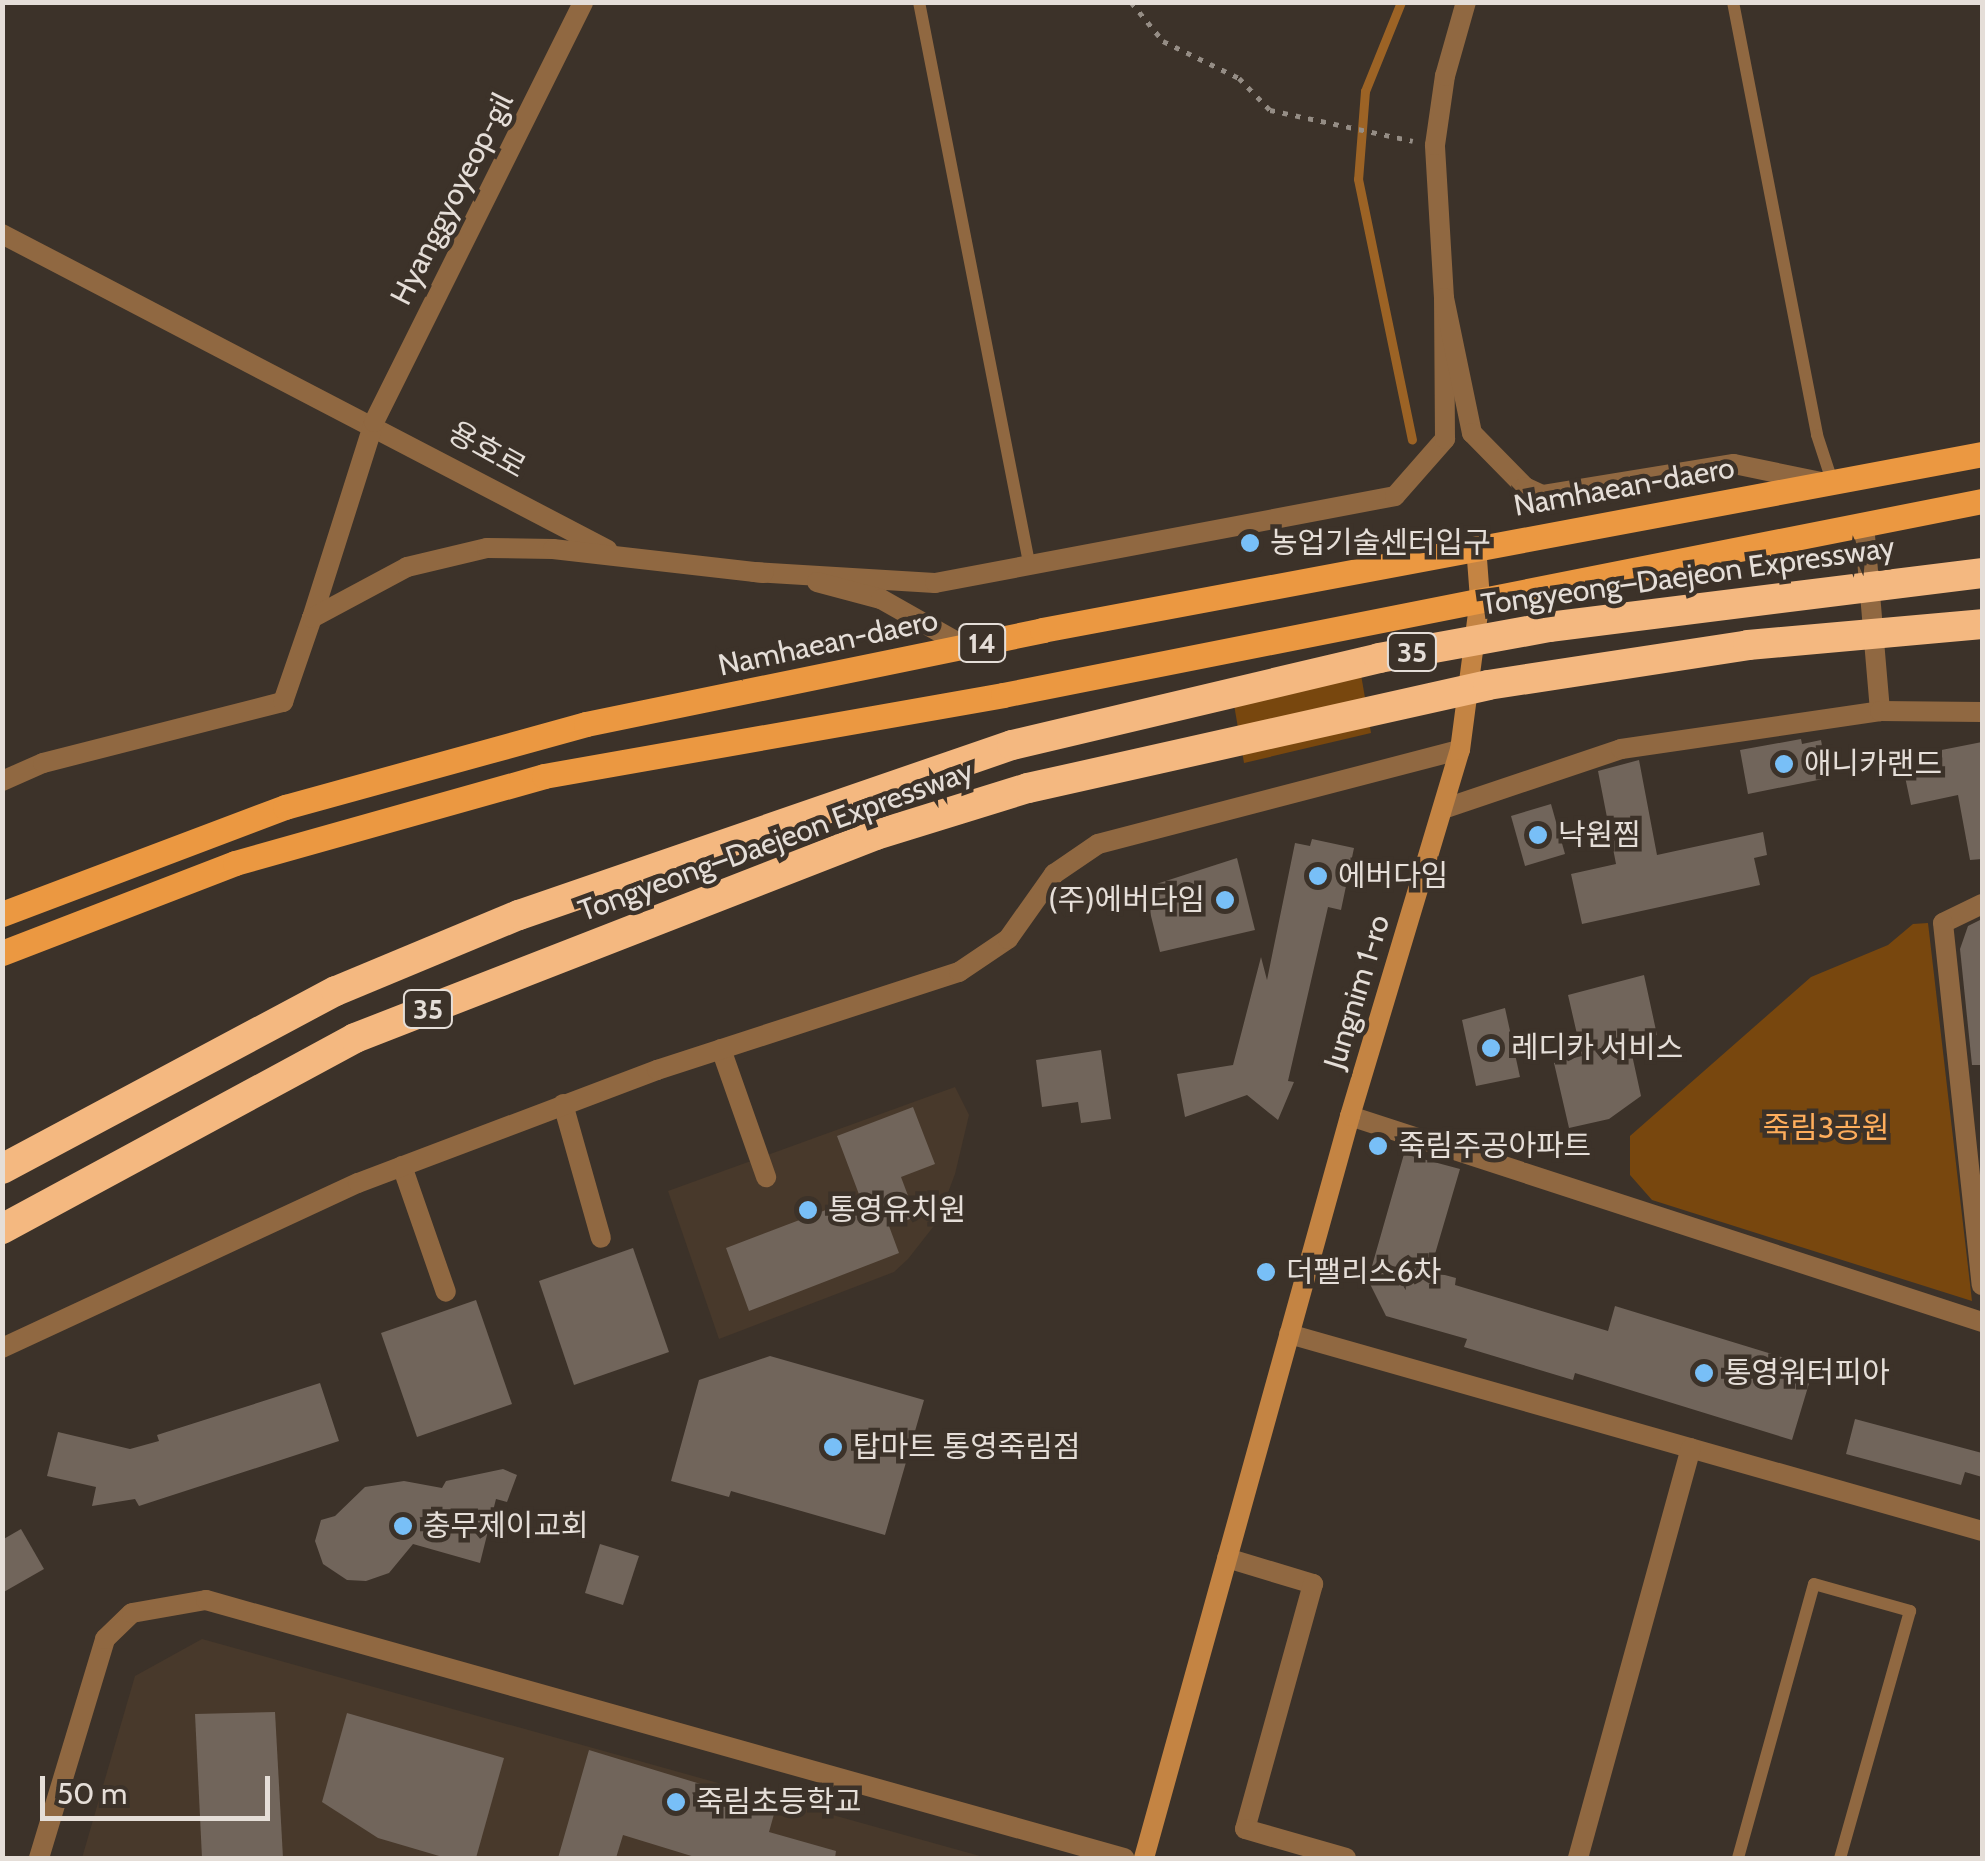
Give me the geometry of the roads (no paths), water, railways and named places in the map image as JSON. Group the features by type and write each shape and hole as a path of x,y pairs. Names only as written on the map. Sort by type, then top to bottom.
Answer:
{"highway":[{"name":"Tongyeong–Daejeon Expressway","path":"2,1168 336,992 519,915 854,795 1012,745 1379,658 1719,601 1982,573"},
{"name":"Tongyeong–Daejeon Expressway","path":"2,1229 355,1038 876,835 1028,788 1488,685 1748,645 1982,624"}],"main road":[{"name":"Namhaean-daero","path":"2,914 286,807 586,724 1476,546 1982,454"},
{"name":"14","path":"2,954 235,863 544,776 1003,695 1982,501"}],"street":[{"name":"Hyanggyoyeop-gil","path":"2,781 43,764 283,702 374,422 584,2"},
{"path":"754,572 936,583 1395,496 1445,439 1444,298 1435,145 1445,76 1466,2"},
{"name":"용호로","path":"2,234 374,422 614,553 754,572 881,599 966,647"},
{"path":"1444,298 1472,432 1525,487 1542,495 1734,464 1832,484"},
{"path":"1864,524 1880,712"},
{"name":"Jungnim 1-ro","path":"1144,1858 1350,1116 1460,750 1480,599 1476,546"},
{"path":"312,618 407,567 487,548 614,553"},
{"path":"1443,810 1621,750 1880,712 1982,712"},
{"path":"2,1348 402,1166 563,1104 959,972 1008,939 1054,874 1098,844 1460,750"},
{"path":"1982,904 1943,922 1977,1187 1982,1285"},
{"path":"721,1049 766,1177"},
{"path":"563,1104 601,1238"},
{"path":"1350,1116 1982,1322"},
{"path":"402,1166 446,1292"},
{"path":"1289,1334 1982,1531"},
{"path":"1578,1858 1691,1448"},
{"path":"1227,1558 1313,1584 1246,1829 1346,1858"},
{"path":"39,1858 105,1639 132,1613 206,1600 1124,1858"}],"lane":[{"path":"919,2 1030,568"},
{"path":"1733,2 1816,435 1832,484"},
{"path":"1738,1858 1814,1584 1910,1611 1840,1858"}],"waterway":[{"path":"1401,2 1365,91 1358,179 1412,439"}],"place":[{"name":"농업기술센터입구","path":"1250,543"},
{"name":"애니카랜드","path":"1784,764"},
{"name":"낙원찜","path":"1538,835"},
{"name":"에버다임","path":"1318,876"},
{"name":"(주)에버다임","path":"1225,900"},
{"name":"레디카 서비스","path":"1491,1048"},
{"name":"죽림주공아파트","path":"1378,1146"},
{"name":"통영유치원","path":"808,1210"},
{"name":"더팰리스6차","path":"1266,1272"},
{"name":"통영워터피아","path":"1704,1373"},
{"name":"탑마트 통영죽림점","path":"833,1447"},
{"name":"충무제이교회","path":"403,1526"},
{"name":"죽림초등학교","path":"676,1802"}],"park label":[{"name":"죽림3공원","path":"1826,1128"}]}
